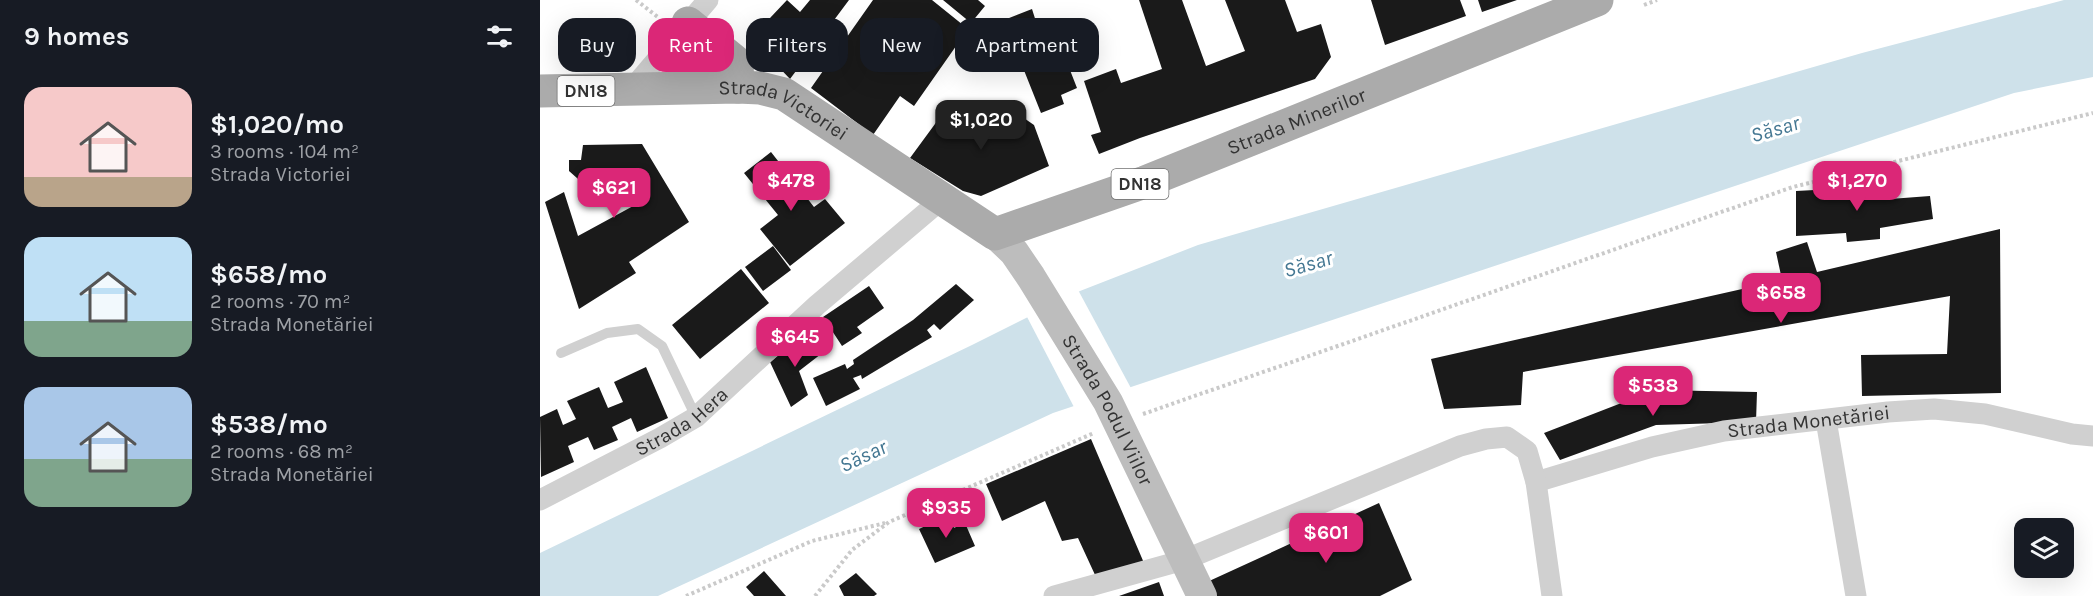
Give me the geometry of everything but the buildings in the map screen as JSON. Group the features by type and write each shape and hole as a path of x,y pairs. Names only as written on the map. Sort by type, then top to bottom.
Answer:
{"main road":[{"name":"Strada Minerilor","path":"995,234 1145,182 1597,0"},
{"path":"687,12 737,63 738,87"},
{"name":"Strada Victoriei","path":"540,91 738,87 760,88 784,94 995,234"},
{"name":"Strada Podul Viilor","path":"995,234 1014,252 1031,277 1113,412 1202,596"}],"street":[{"path":"631,90 687,12"},
{"name":"Strada Hera","path":"540,500 696,417 817,305 941,200"},
{"name":"Strada Monetăriei","path":"1536,483 1652,447 1724,431 1934,409 1985,414 2053,431 2093,436"},
{"path":"1826,420 1856,596"},
{"path":"1054,596 1184,560 1460,446 1486,439 1507,437 1527,451 1536,483 1552,596"}],"lane":[{"path":"561,352 607,333 639,329 662,346 696,417"}],"path":[{"path":"636,0 661,19 687,12"},
{"path":"1644,5 1657,0"},
{"path":"815,596 852,550 889,522 1113,412 1793,187 2093,112"},
{"path":"686,596 812,541 889,522"}],"water":[{"name":"Săsar","path":"2064,0 2093,0 2093,77 2014,93 1053,413 658,596 540,596 540,553 1080,291 1198,245 1862,53"}],"pier":[{"path":"1077,288 1132,390 1075,409 1026,315"}]}
